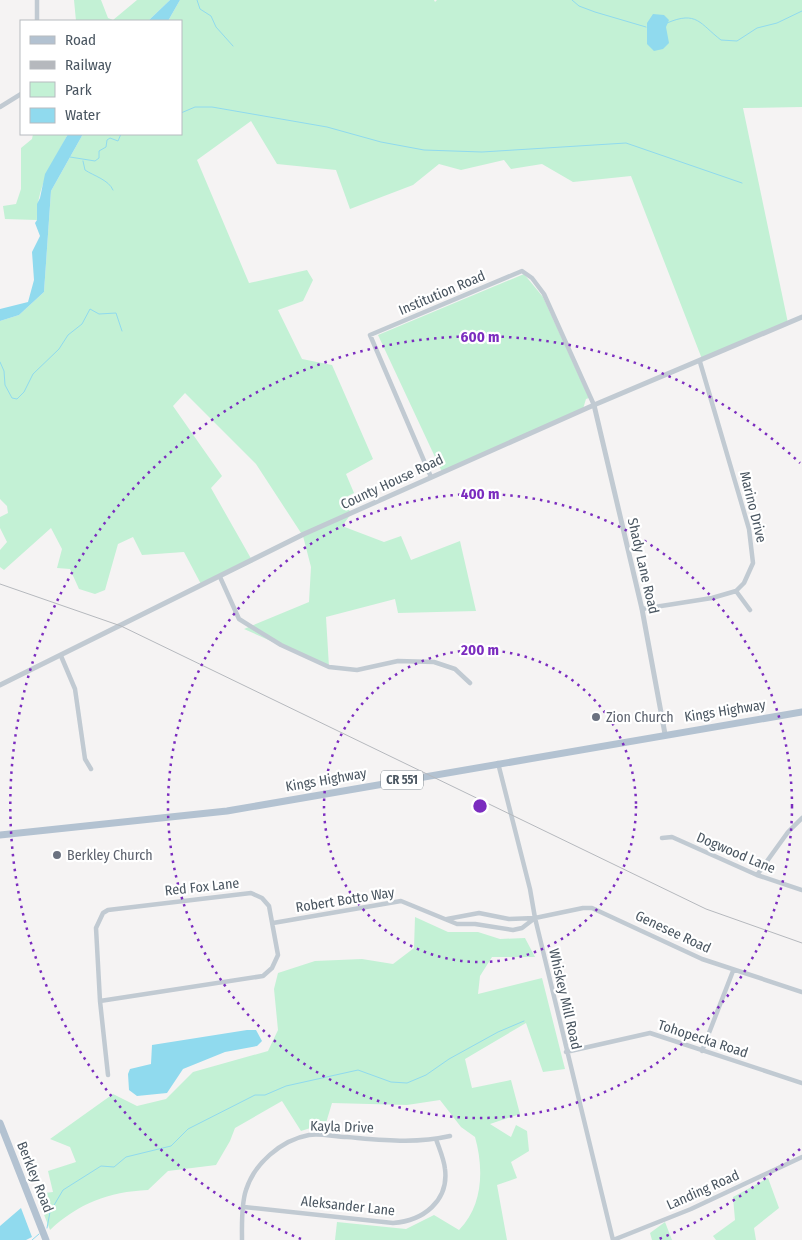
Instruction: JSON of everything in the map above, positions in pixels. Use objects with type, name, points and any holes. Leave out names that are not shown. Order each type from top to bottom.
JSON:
[{"type":"main road","name":"Kings Highway","points":[[0,835],[227,811],[665,734],[802,712]]},
{"type":"main road","name":"Berkley Road","points":[[0,1123],[46,1240]]},
{"type":"street","points":[[37,20],[38,0]]},
{"type":"street","points":[[0,107],[20,95]]},
{"type":"street","name":"Institution Road","points":[[431,476],[370,335],[522,271],[532,278],[544,294],[594,405]]},
{"type":"street","name":"County House Road","points":[[0,686],[220,578],[304,534],[431,476],[802,317]]},
{"type":"street","name":"Marino Drive","points":[[700,362],[750,538],[753,555],[751,570],[744,583],[736,591]]},
{"type":"street","name":"Shady Lane Road","points":[[594,405],[642,610],[665,734]]},
{"type":"street","points":[[220,578],[240,620],[281,645],[329,667],[357,670],[398,661],[434,662],[455,669],[470,683]]},
{"type":"street","points":[[642,610],[712,598],[736,591],[750,610]]},
{"type":"street","points":[[61,656],[75,689],[85,759],[91,769]]},
{"type":"street","name":"Whiskey Mill Road","points":[[498,763],[530,889],[534,918],[566,1052],[613,1240]]},
{"type":"street","points":[[757,875],[788,832],[802,818]]},
{"type":"street","name":"Dogwood Lane","points":[[662,838],[672,837],[757,875],[802,890]]},
{"type":"street","name":"Red Fox Lane","points":[[100,1002],[263,976],[272,968],[278,955],[269,906],[262,898],[251,893],[108,910],[104,913],[96,928],[100,1002],[108,1074]]},
{"type":"street","name":"Robert Botto Way","points":[[273,923],[401,901],[457,924],[475,924],[513,930],[522,928],[534,918]]},
{"type":"street","name":"Genesee Road","points":[[534,918],[583,908],[592,908],[702,959],[802,992]]},
{"type":"street","points":[[447,919],[479,913],[509,919],[534,918]]},
{"type":"street","points":[[702,1051],[733,970]]},
{"type":"street","name":"Tohopecka Road","points":[[566,1052],[646,1033],[802,1083]]},
{"type":"street","name":"Kayla Drive","points":[[242,1240],[245,1192],[259,1165],[274,1151],[300,1138],[310,1135],[402,1142],[450,1136]]},
{"type":"street","name":"Aleksander Lane","points":[[244,1207],[393,1223],[408,1222],[429,1211],[437,1202],[445,1182],[445,1168],[436,1139]]},
{"type":"street","name":"Landing Road","points":[[613,1240],[691,1209],[802,1157]]},
{"type":"green space","points":[[74,0],[101,0],[108,18],[113,20],[76,20]]},
{"type":"green space","points":[[137,0],[170,0],[149,20],[113,20]]},
{"type":"green space","points":[[180,0],[434,0],[435,2],[437,0],[802,0],[802,107],[743,108],[788,323],[702,359],[631,176],[573,182],[542,164],[511,169],[504,160],[461,170],[439,164],[413,185],[350,209],[336,170],[277,164],[251,121],[197,160],[249,283],[307,270],[313,280],[303,301],[278,310],[302,359],[332,365],[373,459],[346,474],[354,493],[344,498],[351,514],[342,526],[384,542],[401,536],[411,560],[460,541],[476,611],[398,613],[395,599],[326,617],[329,667],[244,629],[309,602],[311,567],[303,536],[256,464],[185,393],[173,406],[222,476],[211,488],[253,562],[202,586],[184,552],[142,555],[133,537],[118,544],[105,590],[95,594],[79,589],[70,569],[57,568],[62,549],[51,528],[4,570],[0,567],[0,550],[7,542],[0,528],[0,517],[8,513],[7,506],[0,499],[0,321],[19,315],[44,292],[51,191],[82,135],[182,135],[182,20],[169,20]]},
{"type":"green space","points":[[33,135],[67,135],[42,186],[37,208],[37,220],[5,219],[3,206],[16,204],[21,189],[21,148],[32,139]]},
{"type":"green space","points":[[524,274],[543,297],[589,398],[586,399],[583,409],[442,472],[378,335]]},
{"type":"green space","points":[[415,917],[448,932],[478,932],[500,939],[525,938],[535,957],[492,957],[480,976],[478,994],[542,978],[565,1069],[543,1072],[526,1023],[465,1059],[472,1088],[511,1080],[520,1114],[490,1124],[511,1137],[516,1125],[527,1131],[529,1151],[511,1162],[517,1178],[497,1185],[507,1240],[335,1240],[337,1222],[406,1229],[434,1215],[459,1230],[467,1220],[473,1210],[479,1186],[480,1162],[478,1149],[475,1137],[461,1127],[440,1100],[407,1105],[332,1103],[326,1123],[301,1131],[282,1101],[235,1128],[216,1165],[168,1171],[148,1190],[107,1196],[83,1206],[50,1230],[36,1194],[53,1192],[48,1171],[76,1162],[70,1147],[50,1139],[113,1094],[137,1106],[166,1099],[193,1072],[268,1051],[278,1030],[274,989],[278,973],[315,961],[362,959],[393,964],[414,948]]},
{"type":"green space","points":[[768,1178],[779,1208],[754,1228],[756,1240],[716,1240],[713,1236],[735,1220],[733,1197]]},
{"type":"green space","points":[[665,1222],[672,1240],[652,1240],[650,1233]]},
{"type":"water","points":[[170,0],[180,0],[169,20],[149,20]]},
{"type":"water","points":[[653,14],[664,15],[669,20],[666,27],[669,43],[663,49],[654,51],[647,44],[647,23]]},
{"type":"water","points":[[67,135],[82,135],[51,191],[44,292],[19,315],[0,321],[0,309],[28,302],[34,280],[32,252],[40,236],[35,223],[37,220],[37,204],[45,174]]},
{"type":"water","points":[[256,1030],[262,1041],[257,1046],[225,1052],[183,1069],[167,1093],[137,1096],[129,1090],[128,1074],[130,1069],[151,1064],[152,1045]]},
{"type":"water","points":[[21,1208],[32,1237],[26,1240],[0,1240],[0,1226]]},
{"type":"waterway","points":[[197,0],[200,9],[211,16],[216,27],[233,46]]},
{"type":"waterway","points":[[572,0],[579,6],[595,12],[646,27]]},
{"type":"waterway","points":[[667,23],[677,19],[692,18],[703,24],[721,40],[737,41],[757,28],[777,23],[802,11]]},
{"type":"waterway","points":[[182,113],[195,107],[212,107],[327,127],[381,142],[424,150],[482,152],[626,143],[742,183]]},
{"type":"waterway","points":[[70,157],[95,161],[99,158],[99,151],[106,147],[107,140],[110,138],[118,141],[121,135]]},
{"type":"waterway","points":[[83,161],[85,170],[105,181],[113,190]]},
{"type":"waterway","points":[[0,362],[4,371],[5,385],[12,398],[17,399],[24,392],[33,374],[59,349],[68,335],[82,324],[90,309],[99,314],[116,313],[122,331]]},
{"type":"waterway","points":[[47,1228],[50,1212],[63,1190],[101,1166],[114,1167],[126,1157],[171,1146],[188,1129],[255,1095],[265,1095],[286,1086],[358,1070],[391,1082],[407,1083],[426,1075],[449,1059],[498,1032],[524,1021]]},
{"type":"waterway","points":[[32,1240],[39,1234]]},
{"type":"railway","points":[[0,584],[121,626],[706,909],[802,943]]},
{"type":"place","name":"Zion Church","points":[[596,717]]},
{"type":"place","name":"Berkley Church","points":[[57,855]]}]
